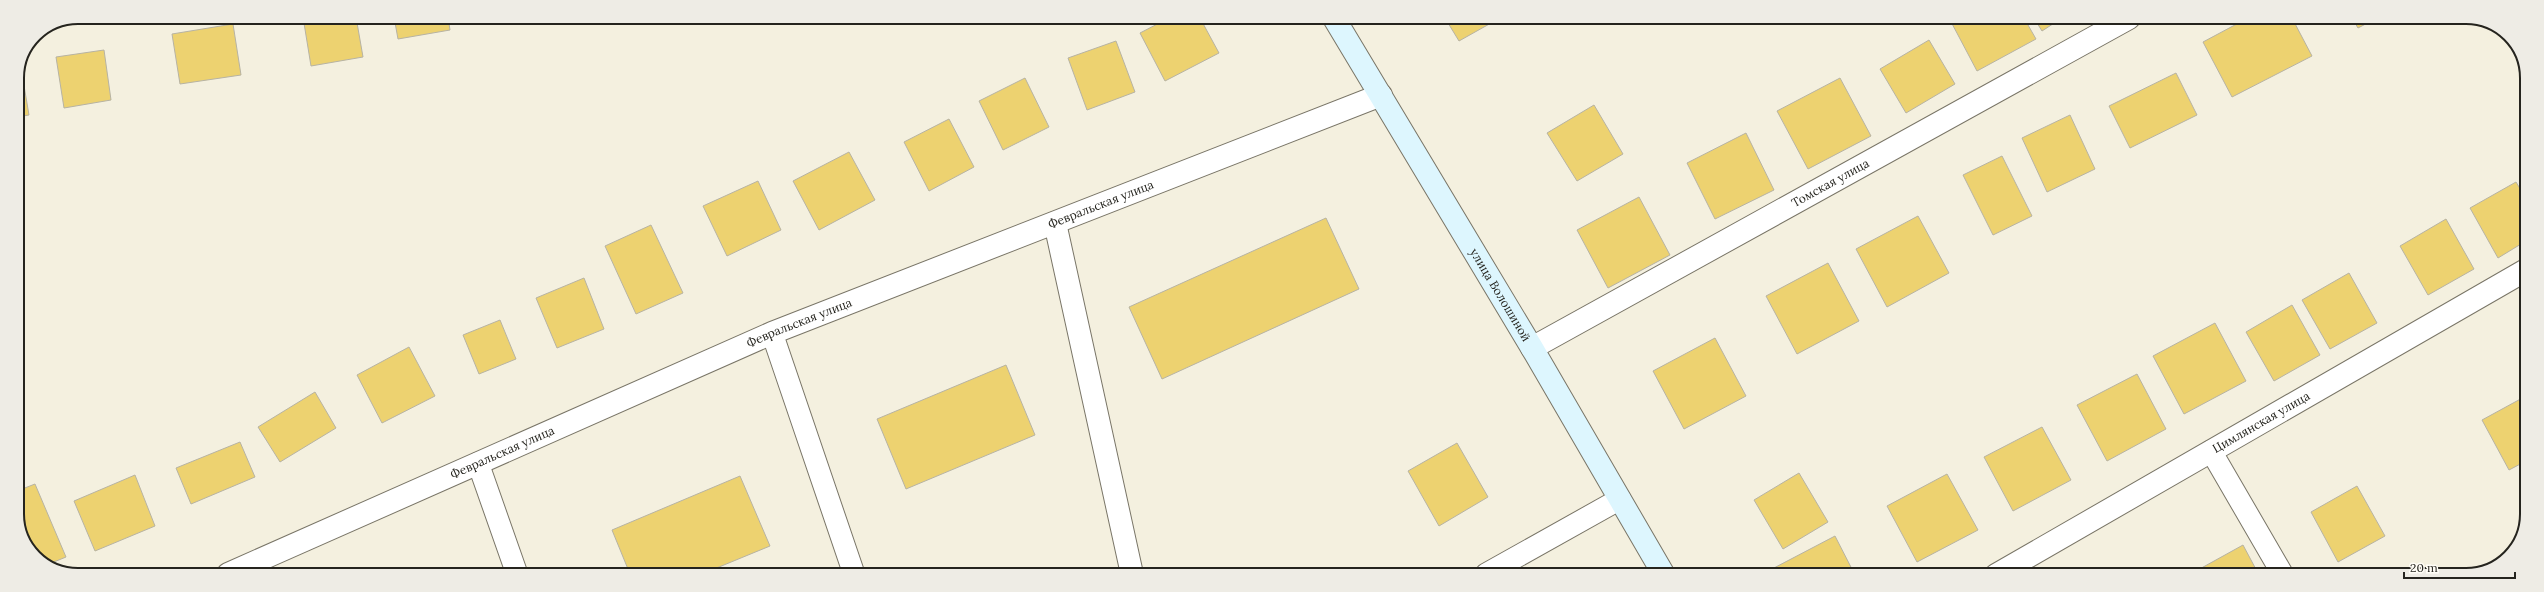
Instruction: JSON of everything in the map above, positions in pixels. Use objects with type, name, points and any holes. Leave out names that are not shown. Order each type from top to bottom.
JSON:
[{"type":"street","name":"улица Волошиной","points":[[1338,24],[1532,348],[1660,568]]},
{"type":"street","name":"Томская улица","points":[[1532,348],[2118,24]]},
{"type":"street","name":"Февральская улица","points":[[242,568],[772,333],[1381,95]]},
{"type":"street","points":[[1055,223],[1131,568]]},
{"type":"street","name":"Цимлянская улица","points":[[2008,568],[2520,273]]},
{"type":"lane","points":[[772,333],[852,568]]},
{"type":"lane","points":[[2211,451],[2279,568]]},
{"type":"lane","points":[[478,463],[515,568]]},
{"type":"lane","points":[[1497,568],[1620,499]]},
{"type":"building","points":[[233,24],[241,75],[180,84],[172,34]]},
{"type":"building","points":[[304,24],[357,24],[363,57],[311,66]]},
{"type":"building","points":[[395,24],[449,24],[450,30],[398,39]]},
{"type":"building","points":[[1157,24],[1203,24],[1219,53],[1165,81],[1140,33]]},
{"type":"building","points":[[1449,24],[1489,24],[1459,41]]},
{"type":"building","points":[[1952,24],[2027,24],[2036,39],[1977,71]]},
{"type":"building","points":[[2038,24],[2053,24],[2042,31]]},
{"type":"building","points":[[2237,24],[2295,24],[2312,56],[2232,97],[2203,42]]},
{"type":"building","points":[[2356,24],[2366,24],[2358,28]]},
{"type":"building","points":[[1929,40],[1955,84],[1906,113],[1880,69]]},
{"type":"building","points":[[1116,41],[1135,92],[1087,110],[1068,58]]},
{"type":"building","points":[[104,50],[111,100],[64,108],[56,57]]},
{"type":"building","points":[[2176,73],[2197,115],[2130,148],[2109,106]]},
{"type":"building","points":[[1025,78],[1049,127],[1003,150],[979,101]]},
{"type":"building","points":[[1840,78],[1871,136],[1808,169],[1777,111]]},
{"type":"building","points":[[24,86],[29,115],[24,116]]},
{"type":"building","points":[[1594,105],[1623,154],[1577,181],[1547,133]]},
{"type":"building","points":[[2070,115],[2095,169],[2047,192],[2022,138]]},
{"type":"building","points":[[949,119],[974,167],[929,191],[904,142]]},
{"type":"building","points":[[1746,133],[1774,190],[1715,219],[1687,163]]},
{"type":"building","points":[[849,152],[875,200],[819,230],[793,181]]},
{"type":"building","points":[[2002,156],[2032,216],[1993,235],[1963,175]]},
{"type":"building","points":[[758,181],[781,230],[727,256],[703,206]]},
{"type":"building","points":[[2516,182],[2520,189],[2520,245],[2498,258],[2470,208]]},
{"type":"building","points":[[1639,197],[1670,255],[1608,288],[1577,230]]},
{"type":"building","points":[[1918,216],[1949,273],[1887,307],[1856,249]]},
{"type":"building","points":[[1326,218],[1359,289],[1162,379],[1129,307]]},
{"type":"building","points":[[2446,219],[2474,269],[2428,295],[2400,246]]},
{"type":"building","points":[[651,225],[683,293],[636,314],[605,246]]},
{"type":"building","points":[[1828,263],[1859,321],[1797,354],[1766,296]]},
{"type":"building","points":[[2349,273],[2377,323],[2330,349],[2302,300]]},
{"type":"building","points":[[584,278],[604,329],[557,348],[536,298]]},
{"type":"building","points":[[2292,305],[2320,355],[2274,381],[2246,332]]},
{"type":"building","points":[[500,320],[516,359],[479,374],[463,335]]},
{"type":"building","points":[[2215,323],[2246,381],[2184,414],[2153,356]]},
{"type":"building","points":[[1715,338],[1746,396],[1684,429],[1653,371]]},
{"type":"building","points":[[409,347],[435,396],[382,423],[357,375]]},
{"type":"building","points":[[1006,365],[1035,435],[906,489],[877,419]]},
{"type":"building","points":[[2137,374],[2166,429],[2107,461],[2077,405]]},
{"type":"building","points":[[315,392],[336,428],[280,462],[258,427]]},
{"type":"building","points":[[2520,399],[2520,464],[2509,470],[2482,420]]},
{"type":"building","points":[[2042,427],[2071,480],[2013,511],[1984,457]]},
{"type":"building","points":[[240,442],[255,477],[191,504],[176,468]]},
{"type":"building","points":[[1457,443],[1488,497],[1439,526],[1408,471]]},
{"type":"building","points":[[1799,473],[1828,522],[1783,549],[1754,500]]},
{"type":"building","points":[[1947,474],[1978,530],[1917,562],[1887,506]]},
{"type":"building","points":[[135,475],[155,526],[95,551],[74,501]]},
{"type":"building","points":[[740,476],[770,546],[717,568],[628,568],[612,530]]},
{"type":"building","points":[[35,484],[66,557],[54,562],[51,561],[37,549],[31,541],[24,517],[24,488]]},
{"type":"building","points":[[2357,486],[2385,536],[2338,562],[2311,512]]},
{"type":"building","points":[[1835,536],[1851,568],[1774,568]]},
{"type":"building","points":[[2243,545],[2255,568],[2201,568]]}]
